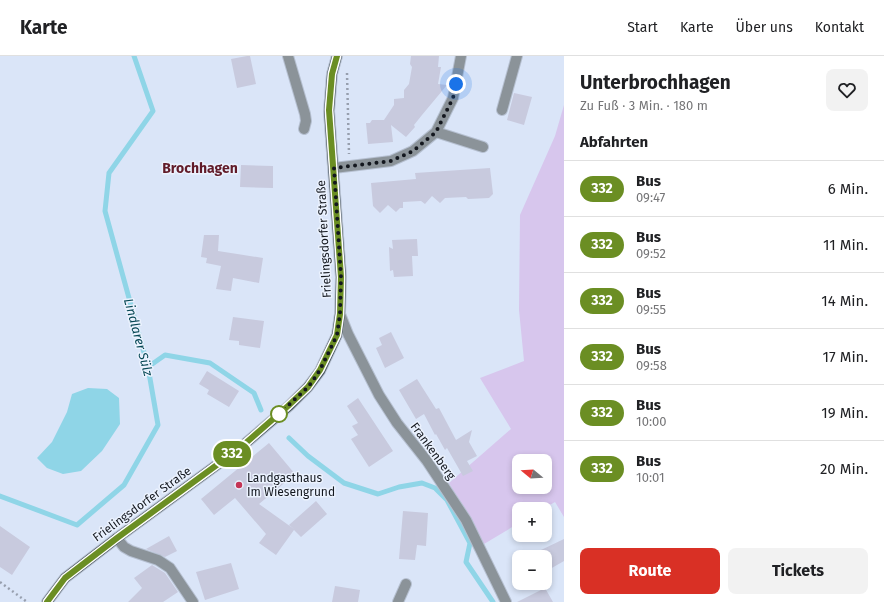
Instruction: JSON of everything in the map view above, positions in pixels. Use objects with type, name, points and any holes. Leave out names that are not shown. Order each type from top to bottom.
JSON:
[{"type":"main road","name":"Frielingsdorfer Straße","points":[[47,602],[65,578],[240,448],[308,387],[320,370],[337,335],[340,314],[341,277],[329,110],[332,74],[337,56]]},
{"type":"street","points":[[288,56],[305,114],[306,121],[304,129]]},
{"type":"street","points":[[334,168],[391,161],[413,151],[436,132],[453,98],[461,56]]},
{"type":"street","points":[[502,110],[517,56]]},
{"type":"street","points":[[436,132],[483,147]]},
{"type":"street","name":"Frankenberg","points":[[340,314],[348,334],[379,395],[397,423],[427,460],[466,520],[506,602]]},
{"type":"street","points":[[117,538],[124,547],[158,560],[170,568],[193,602]]},
{"type":"street","points":[[398,602],[406,584]]},
{"type":"path","points":[[346,71],[349,166]]},
{"type":"path","points":[[0,582],[27,602]]},
{"type":"shaded area","points":[[564,105],[564,517],[555,502],[552,504],[552,502],[512,502],[512,527],[484,544],[449,483],[511,429],[480,378],[524,361],[519,310],[520,215],[555,136]]},
{"type":"water","points":[[88,388],[107,389],[119,398],[120,424],[102,451],[81,471],[63,474],[47,468],[37,458],[52,442],[67,412],[72,394]]},
{"type":"building","points":[[250,56],[256,84],[237,88],[231,59]]},
{"type":"building","points":[[411,56],[439,56],[438,67],[441,67],[438,84],[447,85],[406,137],[391,125],[393,142],[368,144],[366,123],[370,123],[372,120],[384,120],[394,105],[394,99],[404,98],[404,90],[409,84],[412,67],[410,64]]},
{"type":"building","points":[[514,93],[532,97],[524,125],[507,120]]},
{"type":"building","points":[[241,165],[273,166],[273,188],[240,187]]},
{"type":"building","points":[[490,168],[493,194],[489,198],[445,198],[440,203],[432,196],[425,204],[421,201],[403,202],[403,208],[400,208],[396,212],[388,205],[380,213],[373,206],[371,183],[416,179],[415,173]]},
{"type":"building","points":[[204,235],[219,235],[218,251],[263,258],[259,283],[233,278],[231,291],[216,289],[221,266],[206,263],[207,258],[201,257]]},
{"type":"building","points":[[417,239],[418,256],[412,256],[413,276],[394,277],[393,270],[390,271],[389,247],[393,249],[392,240]]},
{"type":"building","points":[[233,317],[264,321],[260,348],[239,345],[239,341],[229,340]]},
{"type":"building","points":[[391,332],[404,358],[385,368],[376,348],[382,345],[379,338]]},
{"type":"building","points":[[207,371],[239,391],[229,407],[207,394],[209,390],[199,384]]},
{"type":"building","points":[[417,379],[436,409],[439,408],[456,440],[472,430],[469,442],[477,456],[467,461],[473,471],[463,476],[447,448],[445,450],[436,434],[435,435],[424,414],[416,419],[399,390]]},
{"type":"building","points":[[358,398],[393,451],[369,467],[351,439],[358,435],[352,426],[358,423],[347,406]]},
{"type":"building","points":[[269,443],[295,474],[259,504],[294,529],[289,525],[316,501],[327,514],[301,537],[294,530],[276,555],[259,543],[266,534],[235,498],[214,515],[201,499]]},
{"type":"building","points":[[403,511],[428,513],[426,546],[417,545],[415,560],[399,559]]},
{"type":"building","points":[[0,526],[30,547],[12,575],[0,567]]},
{"type":"building","points":[[169,536],[177,551],[165,557],[146,549]]},
{"type":"building","points":[[564,539],[564,561],[552,568],[552,550],[541,550]]},
{"type":"building","points":[[231,563],[239,589],[205,600],[196,572]]},
{"type":"building","points":[[152,565],[165,573],[178,592],[163,602],[128,602],[142,588],[134,578]]},
{"type":"building","points":[[335,586],[360,590],[358,602],[332,602]]},
{"type":"building","points":[[541,590],[546,590],[553,602],[517,602]]},
{"type":"waterway","name":"Lindlarer Sülz","points":[[0,496],[77,525],[124,485],[158,425],[148,367],[105,211],[109,173],[153,111],[134,56]]},
{"type":"waterway","points":[[148,367],[165,355],[210,363],[254,393],[261,410]]},
{"type":"waterway","points":[[289,438],[308,456],[344,483],[378,494],[399,487],[422,483],[435,488],[447,500],[470,543],[466,562],[493,602]]},
{"type":"bus line","name":"332","points":[[47,602],[65,578],[240,448],[308,387],[320,370],[337,335],[340,314],[341,277],[329,110],[332,74],[337,56]]},
{"type":"place","name":"Landgasthaus Im Wiesengrund","points":[[239,485]]},
{"type":"district","name":"Brochhagen","points":[[200,168]]},
{"type":"route","points":[[279,414],[308,387],[314,379],[337,335],[340,314],[341,277],[334,168],[391,161],[413,151],[436,132],[453,98],[456,84]]}]
